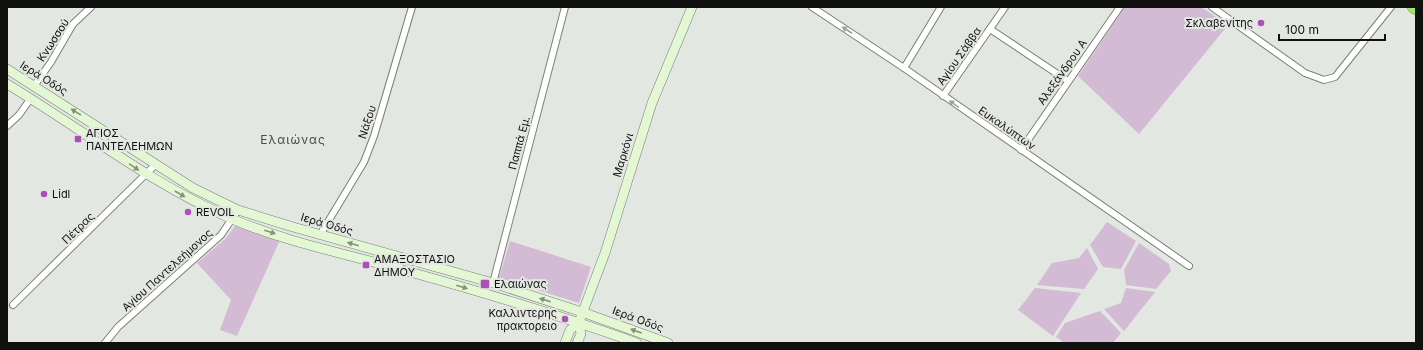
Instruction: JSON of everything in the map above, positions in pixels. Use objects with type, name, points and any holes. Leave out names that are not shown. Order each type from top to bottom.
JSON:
[{"type":"main road","name":"Μαρκόνι","points":[[579,322],[605,253],[652,103],[692,7]]},
{"type":"main road","name":"Ιερά Οδός","points":[[7,69],[193,188],[238,210],[320,235],[493,283],[582,312],[668,343]]},
{"type":"main road","name":"Ιερά Οδός","points":[[7,84],[146,175],[186,198],[233,219],[292,239],[579,322],[637,343]]},
{"type":"main road","points":[[565,343],[570,330],[579,322]]},
{"type":"main road","points":[[577,343],[581,334],[579,322]]},
{"type":"street","name":"Κνωσσού","points":[[34,86],[51,62],[74,24],[91,7]]},
{"type":"street","name":"Νάξου","points":[[320,235],[364,162],[374,136],[412,7]]},
{"type":"street","name":"Παππά Εμ.","points":[[493,283],[565,7]]},
{"type":"street","name":"Ευκαλύπτων","points":[[812,7],[904,68],[1189,266]]},
{"type":"street","points":[[904,68],[942,7]]},
{"type":"street","name":"Αγίου Σάββα","points":[[943,96],[1005,7]]},
{"type":"street","name":"Αλεξάνδρου Α","points":[[1021,150],[1120,7]]},
{"type":"street","points":[[1212,7],[1305,73],[1324,80],[1335,77],[1391,7]]},
{"type":"street","points":[[990,29],[1068,81]]},
{"type":"street","points":[[7,126],[18,116],[30,98]]},
{"type":"street","name":"Πέτρας","points":[[13,305],[156,164]]},
{"type":"street","name":"Αγίου Παντελεήμονος","points":[[105,343],[123,322],[221,235],[238,210]]},
{"type":"shaded area","points":[[1125,7],[1201,7],[1228,25],[1139,134],[1078,76]]},
{"type":"shaded area","points":[[1107,222],[1136,241],[1121,269],[1103,267],[1090,245]]},
{"type":"shaded area","points":[[236,225],[280,240],[237,336],[220,330],[231,300],[197,263],[225,239]]},
{"type":"shaded area","points":[[510,241],[591,267],[579,303],[499,278]]},
{"type":"shaded area","points":[[1139,243],[1169,264],[1171,271],[1156,289],[1126,285],[1124,270]]},
{"type":"shaded area","points":[[1087,248],[1098,269],[1084,289],[1037,285],[1052,263],[1079,258]]},
{"type":"shaded area","points":[[1035,288],[1081,293],[1053,336],[1018,310]]},
{"type":"shaded area","points":[[1126,288],[1155,292],[1124,331],[1104,309],[1121,303]]},
{"type":"shaded area","points":[[1100,311],[1121,333],[1113,343],[1065,343],[1056,337],[1065,323]]},
{"type":"place","name":"Σκλαβενίτης","points":[[1261,23]]},
{"type":"place","name":"ΑΓΙΟΣ ΠΑΝΤΕΛΕΗΜΩΝ","points":[[78,139]]},
{"type":"place","name":"Lidl","points":[[44,194]]},
{"type":"place","name":"REVOIL","points":[[188,212]]},
{"type":"place","name":"ΑΜΑΞΟΣΤΑΣΙΟ ΔΗΜΟΥ","points":[[366,265]]},
{"type":"place","name":"Ελαιώνας","points":[[485,284]]},
{"type":"place","name":"Καλλιντερης πρακτορειο","points":[[565,319]]},
{"type":"district","name":"Ελαιώνας","points":[[293,140]]}]
